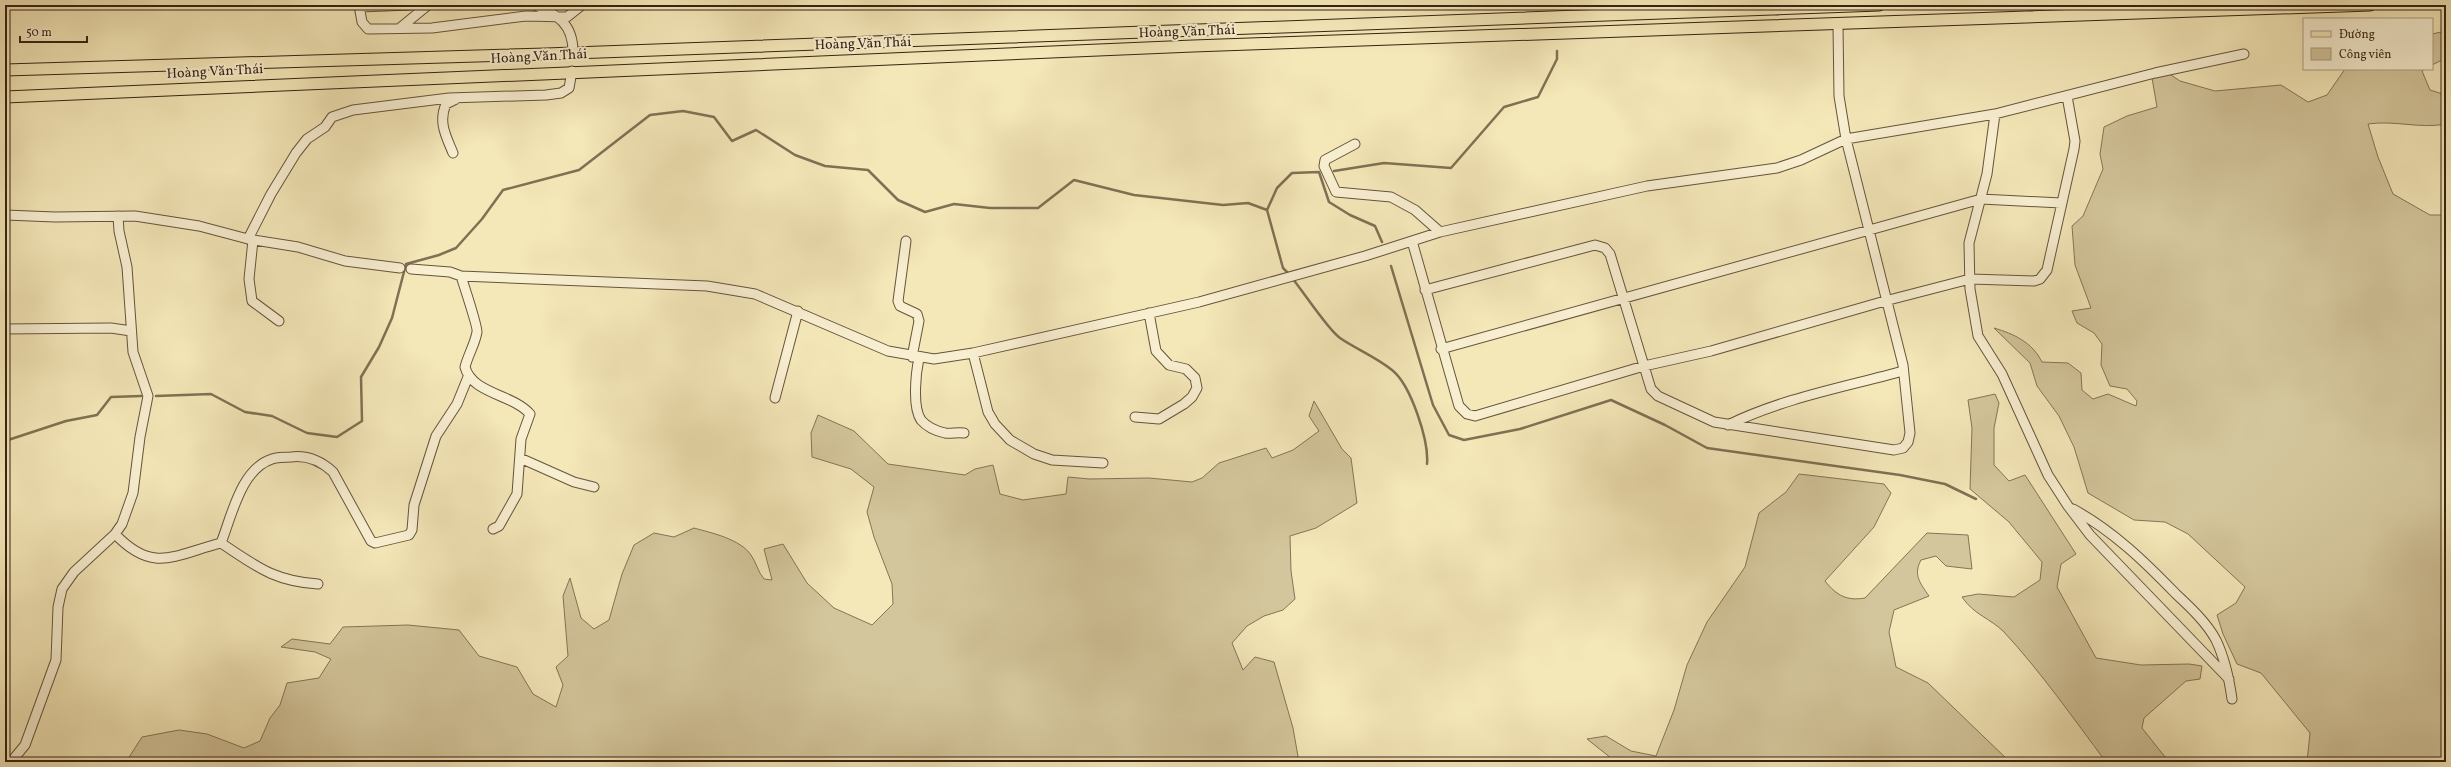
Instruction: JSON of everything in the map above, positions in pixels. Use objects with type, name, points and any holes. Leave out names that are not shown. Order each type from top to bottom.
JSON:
[{"type":"main road","name":"Hoàng Văn Thái","points":[[5,70],[573,52],[1879,5]]},
{"type":"main road","name":"Hoàng Văn Thái","points":[[5,97],[572,71],[1194,46],[1838,26],[2370,5]]},
{"type":"main road","points":[[1837,7],[1838,26]]},
{"type":"main road","points":[[572,71],[573,52]]},
{"type":"street","points":[[410,5],[360,6],[364,27],[368,29],[432,28],[526,16],[558,15]]},
{"type":"street","points":[[400,28],[428,5]]},
{"type":"street","points":[[535,5],[558,15],[567,17],[582,5]]},
{"type":"street","points":[[558,15],[570,34],[573,52]]},
{"type":"street","points":[[1425,290],[1595,245],[1605,248],[1610,254],[1651,389],[1658,396],[1714,422],[1728,425],[1894,450],[1903,448],[1908,442],[1910,433],[1903,371],[1846,139],[1839,96],[1838,26]]},
{"type":"street","points":[[411,269],[450,272],[461,276],[707,286],[755,294],[798,311],[888,351],[934,359],[973,353],[1199,302],[1440,232],[1647,186],[1777,168],[1801,160],[1846,139],[1995,114],[2155,73],[2244,54]]},
{"type":"street","points":[[279,321],[252,301],[249,280],[251,240],[271,194],[296,153],[307,139],[324,127],[332,117],[353,110],[471,96],[546,96],[562,93],[569,88],[572,71]]},
{"type":"street","points":[[453,152],[442,125],[442,112],[446,104],[453,100],[471,96]]},
{"type":"street","points":[[1412,241],[1441,349],[1459,406],[1467,414],[1475,416],[1644,366],[1711,351],[1885,300],[1970,279],[2034,281],[2040,279],[2047,270],[2075,141],[2067,96]]},
{"type":"street","points":[[1995,114],[1987,174],[1970,243],[1970,279],[1978,336],[2002,374],[2048,475],[2068,506],[2090,535],[2229,679]]},
{"type":"street","points":[[1355,144],[1325,160],[1324,166],[1336,192],[1391,197],[1415,210],[1440,232]]},
{"type":"street","points":[[1441,349],[1867,229],[1980,199],[2061,203]]},
{"type":"street","points":[[5,215],[49,217],[135,216],[199,226],[251,240],[298,248],[345,261],[400,268]]},
{"type":"street","points":[[11,762],[25,745],[56,660],[58,607],[62,589],[74,572],[115,534],[122,524],[133,493],[140,437],[148,396],[133,352],[127,267],[119,232],[118,216]]},
{"type":"street","points":[[906,241],[898,301],[900,306],[916,314],[919,321],[916,373],[917,408],[920,419],[933,429],[947,434],[964,433]]},
{"type":"street","points":[[461,276],[466,296],[477,324],[477,332],[464,367],[468,377],[487,390],[525,408],[530,414],[521,439],[517,494],[500,526],[493,529]]},
{"type":"street","points":[[775,398],[798,311]]},
{"type":"street","points":[[1135,417],[1159,419],[1184,404],[1192,397],[1197,388],[1195,378],[1186,369],[1169,365],[1156,351],[1149,313]]},
{"type":"street","points":[[5,329],[111,328],[131,331]]},
{"type":"street","points":[[973,353],[988,412],[995,424],[1010,440],[1034,454],[1052,460],[1103,463]]},
{"type":"street","points":[[1728,425],[1747,415],[1785,403],[1903,371]]},
{"type":"street","points":[[221,543],[249,476],[261,464],[273,458],[295,456],[323,463],[333,472],[371,541],[375,543],[409,535],[412,530],[414,505],[436,436],[457,404],[468,377]]},
{"type":"street","points":[[520,458],[574,482],[594,487]]},
{"type":"street","points":[[2068,506],[2094,521],[2136,552],[2183,600],[2215,640],[2227,668],[2232,699]]},
{"type":"street","points":[[115,534],[131,550],[153,559],[221,543],[264,572],[304,583],[318,584]]},
{"type":"green space","points":[[2446,31],[2446,58],[2433,64],[2433,34]]},
{"type":"green space","points":[[2344,70],[2424,70],[2422,71],[2430,90],[2446,95],[2446,124],[2426,126],[2388,123],[2368,124],[2378,157],[2393,194],[2430,215],[2446,215],[2446,762],[2307,762],[2310,733],[2261,673],[2237,664],[2223,634],[2217,615],[2236,603],[2245,587],[2188,534],[2165,522],[2134,520],[2088,493],[2074,447],[2059,416],[2037,386],[2030,363],[1994,328],[2009,333],[2028,344],[2042,362],[2068,363],[2081,373],[2082,390],[2093,399],[2108,394],[2136,406],[2137,401],[2127,389],[2110,386],[2101,365],[2102,344],[2094,333],[2077,323],[2072,311],[2091,308],[2075,265],[2072,226],[2083,216],[2103,169],[2100,154],[2104,127],[2127,116],[2157,107],[2152,78],[2165,71],[2180,81],[2215,91],[2281,85],[2308,102],[2327,95]]},
{"type":"green space","points":[[1995,394],[1999,403],[1994,428],[1994,465],[2009,481],[2025,475],[2076,554],[2061,564],[2057,587],[2096,658],[2141,665],[2189,664],[2202,666],[2200,679],[2186,681],[2144,718],[2142,728],[2169,762],[2106,762],[2018,647],[1999,627],[1972,608],[1962,597],[1978,594],[2014,597],[2040,580],[2042,562],[2009,522],[1970,489],[1972,428],[1968,400]]},
{"type":"green space","points":[[1314,401],[1342,449],[1351,458],[1357,503],[1316,528],[1290,536],[1291,571],[1295,599],[1283,610],[1264,616],[1247,626],[1232,643],[1243,670],[1255,657],[1274,662],[1293,728],[1299,762],[126,762],[142,737],[179,730],[207,734],[244,748],[260,741],[270,718],[280,705],[287,683],[319,678],[331,659],[315,652],[281,647],[292,639],[330,644],[343,627],[408,625],[459,630],[479,656],[517,667],[533,694],[556,707],[563,685],[556,667],[568,656],[563,596],[570,578],[581,618],[594,629],[609,620],[622,574],[634,545],[654,533],[674,537],[694,528],[725,537],[746,549],[753,558],[764,579],[772,580],[764,549],[783,544],[807,583],[834,608],[872,625],[893,604],[892,584],[874,537],[867,512],[874,487],[851,469],[812,457],[811,433],[818,415],[854,431],[888,464],[965,475],[975,469],[993,465],[1000,494],[1023,500],[1066,494],[1068,477],[1089,479],[1149,478],[1192,482],[1202,478],[1219,463],[1266,448],[1272,458],[1293,450],[1319,431],[1309,416]]},
{"type":"green space","points":[[1799,474],[1884,484],[1891,493],[1874,527],[1825,581],[1838,594],[1848,598],[1865,598],[1927,533],[1968,535],[1972,569],[1946,566],[1936,556],[1921,560],[1918,575],[1920,583],[1929,596],[1894,610],[1889,632],[1896,667],[1928,683],[2010,762],[1616,762],[1587,739],[1606,736],[1631,751],[1656,756],[1674,710],[1687,665],[1707,622],[1745,567],[1759,513],[1786,492]]},
{"type":"waterway","points":[[1334,171],[1384,163],[1451,168],[1504,107],[1538,97],[1557,59],[1557,51]]},
{"type":"waterway","points":[[156,396],[211,394],[245,412],[272,416],[307,433],[337,437],[362,421],[361,377],[379,347],[392,318],[406,264],[439,255],[456,248],[482,219],[503,190],[579,170],[650,115],[683,111],[714,117],[732,141],[756,130],[795,155],[825,166],[868,170],[898,200],[925,212],[954,204],[990,208],[1038,208],[1074,180],[1134,195],[1223,205],[1248,203],[1267,210]]},
{"type":"waterway","points":[[1289,274],[1283,268],[1267,210],[1277,188],[1292,173],[1319,172],[1329,202],[1350,215],[1375,226],[1382,242]]},
{"type":"waterway","points":[[1391,266],[1433,405],[1449,435],[1464,440],[1520,429],[1611,400],[1665,425],[1707,448],[1900,475],[1945,484],[1976,499]]},
{"type":"waterway","points":[[1292,278],[1335,334],[1386,365],[1399,377],[1412,400],[1422,428],[1427,454],[1427,464]]},
{"type":"waterway","points":[[5,441],[66,421],[97,415],[111,397],[141,396]]}]
